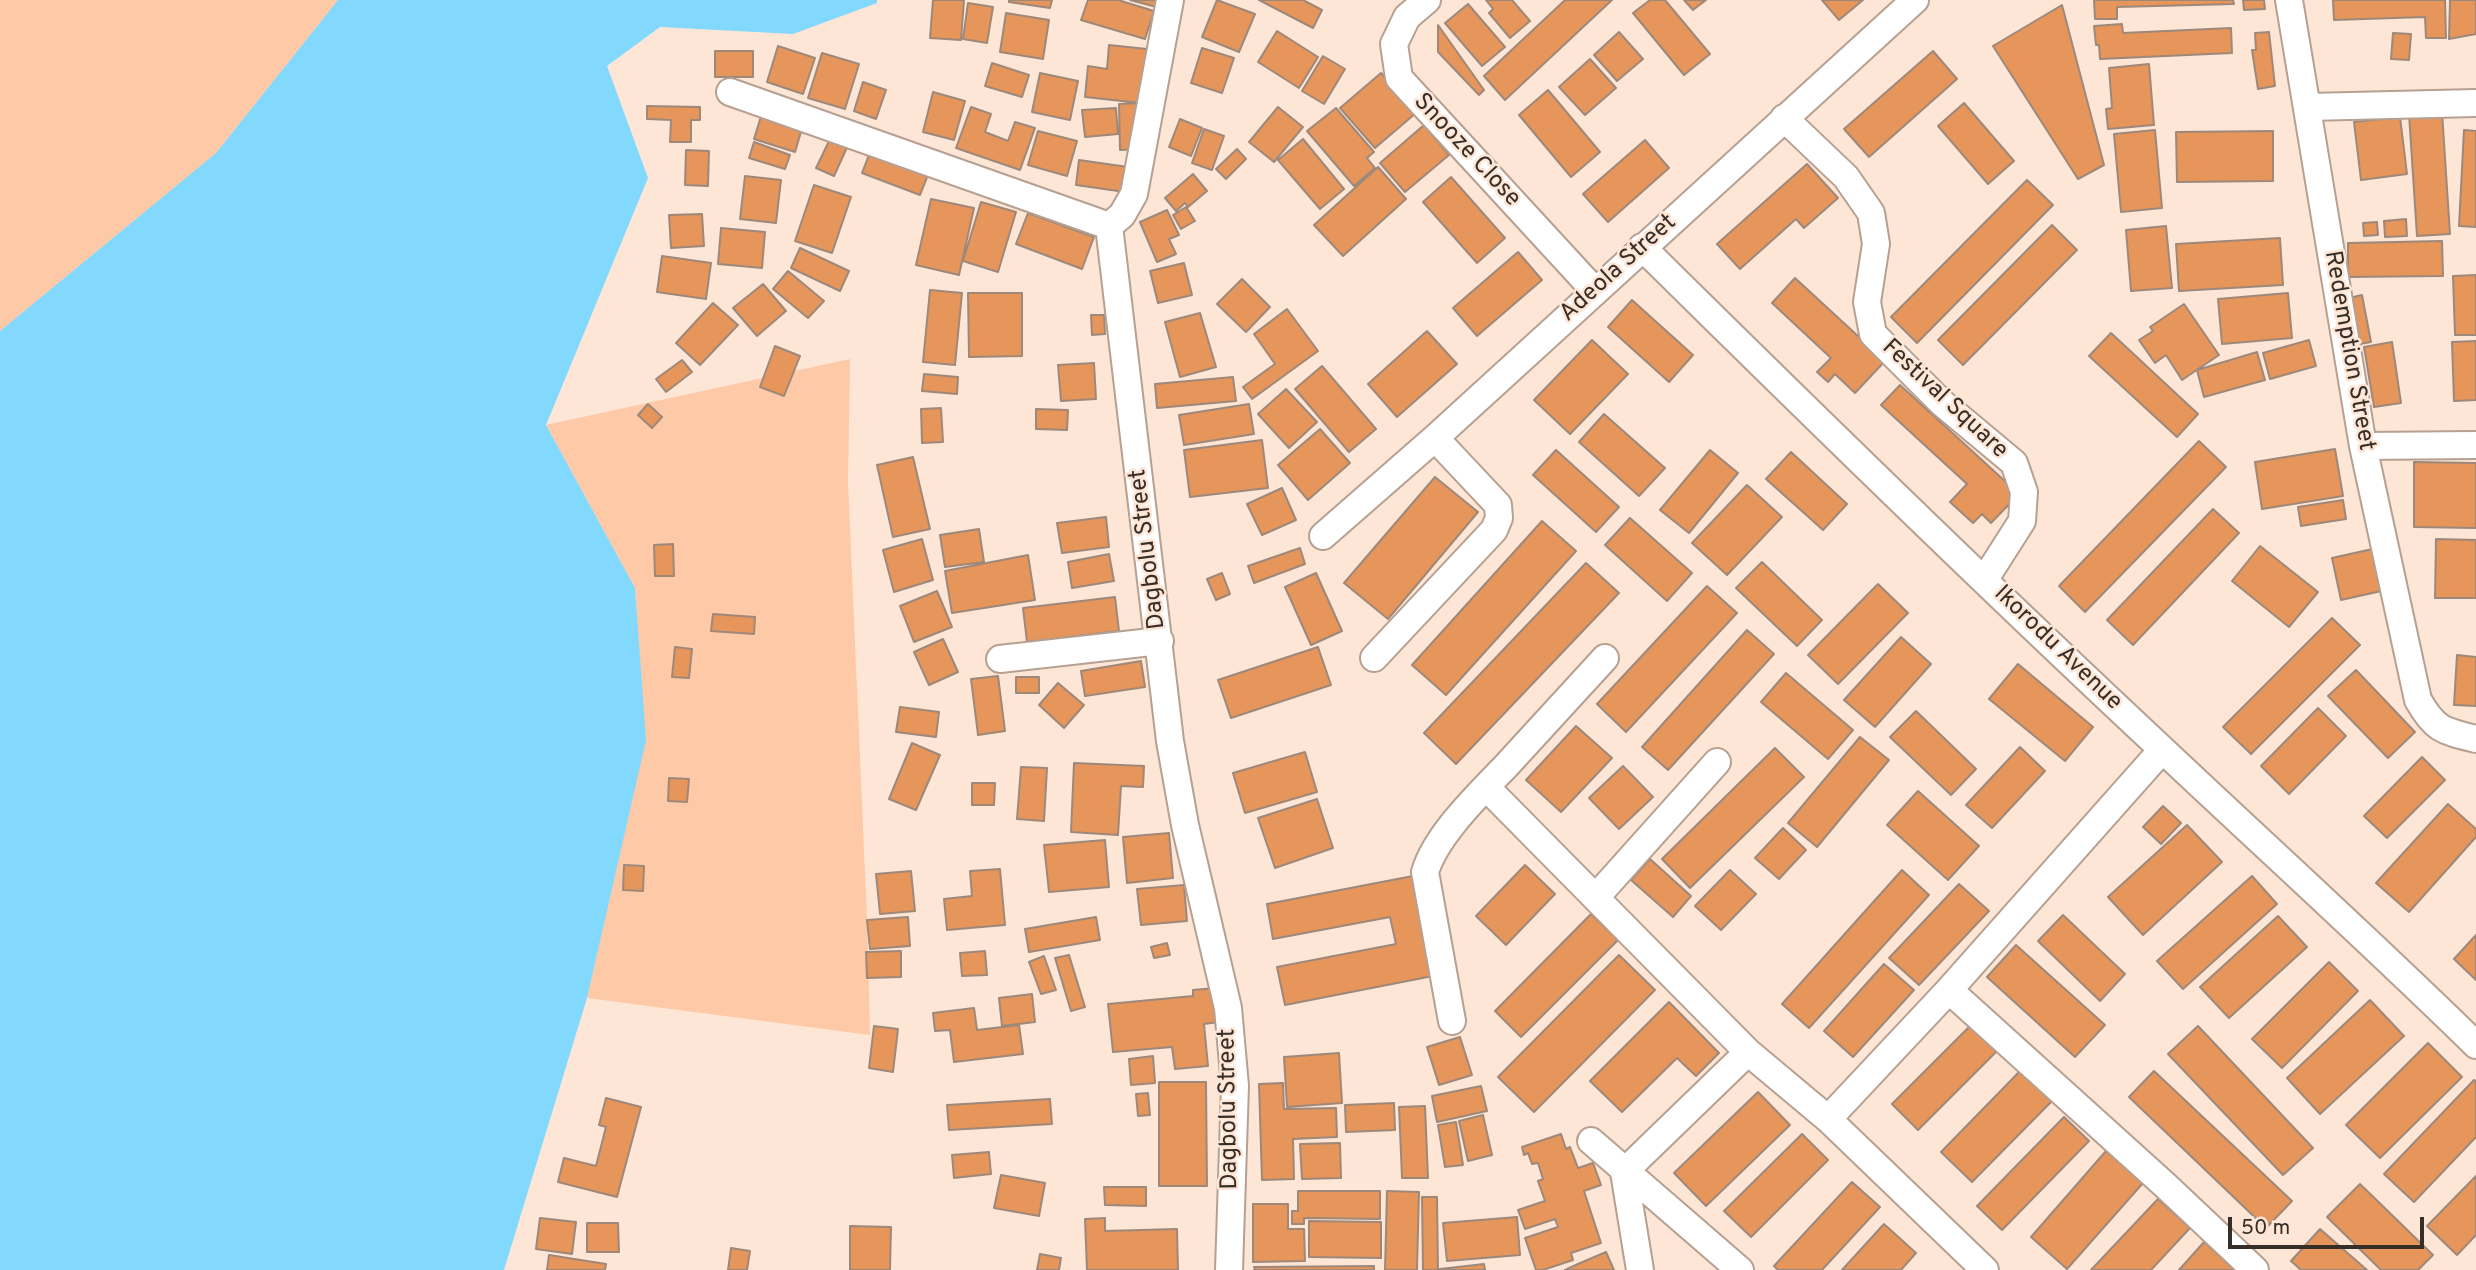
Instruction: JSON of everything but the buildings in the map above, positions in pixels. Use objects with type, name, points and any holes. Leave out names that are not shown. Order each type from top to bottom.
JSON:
[{"type":"street","points":[[730,92],[1110,226],[1122,215],[1134,194],[1170,0]]},
{"type":"street","name":"Snooze Close","points":[[1427,0],[1407,17],[1394,44],[1399,78],[1595,291]]},
{"type":"street","name":"Adeola Street","points":[[1323,536],[1435,438],[1915,0]]},
{"type":"street","name":"Redemption Street","points":[[2289,0],[2363,446],[2418,699],[2431,722],[2454,734],[2476,739]]},
{"type":"street","points":[[2308,107],[2476,103]]},
{"type":"street","name":"Festival Square","points":[[1784,118],[1846,177],[1871,213],[1877,244],[1867,302],[1873,334],[1942,403],[2014,463],[2024,492],[2022,521],[1985,579]]},
{"type":"street","name":"Dagbolu Street","points":[[1110,226],[1170,741],[1185,825],[1228,1008],[1235,1086],[1229,1270]]},
{"type":"street","name":"Ikorodu Avenue","points":[[1642,247],[2162,750],[2361,933],[2476,1045]]},
{"type":"street","points":[[1374,658],[1494,530],[1499,518],[1498,505],[1435,438]]},
{"type":"street","points":[[2363,446],[2476,445]]},
{"type":"street","points":[[1000,659],[1160,641]]},
{"type":"street","points":[[1452,1021],[1425,872],[1436,846],[1486,787],[1605,658]]},
{"type":"street","points":[[1828,1119],[1949,990],[2162,750]]},
{"type":"street","points":[[1597,896],[1717,762]]},
{"type":"street","points":[[1486,787],[1597,896],[1748,1052],[1828,1119],[1984,1270]]},
{"type":"street","points":[[1949,990],[2156,1176],[2255,1270]]},
{"type":"street","points":[[1624,1172],[1748,1052]]},
{"type":"street","points":[[1591,1141],[1740,1270]]},
{"type":"street","points":[[1624,1172],[1640,1270]]},
{"type":"shaded area","points":[[0,0],[338,0],[216,153],[0,331]]},
{"type":"shaded area","points":[[850,359],[848,482],[870,1035],[587,998],[645,740],[635,588],[546,425]]},
{"type":"water","points":[[338,0],[877,0],[877,3],[793,34],[660,27],[607,66],[648,178],[546,425],[635,588],[646,740],[587,998],[504,1270],[0,1270],[0,331],[216,153]]}]
